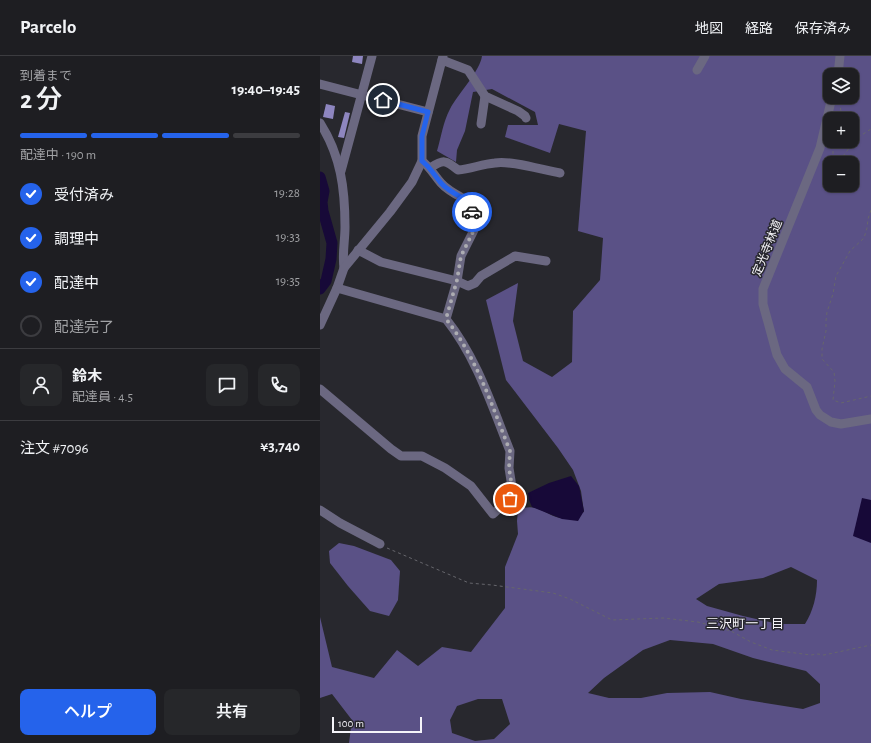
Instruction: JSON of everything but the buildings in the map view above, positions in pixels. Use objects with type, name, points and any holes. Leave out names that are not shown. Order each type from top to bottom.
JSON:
[{"type":"street","points":[[341,171],[372,56]]},
{"type":"street","points":[[698,70],[705,56]]},
{"type":"street","points":[[839,68],[840,56]]},
{"type":"street","points":[[320,326],[344,268],[400,200],[412,182],[422,161],[422,136],[443,58],[468,70],[485,96],[518,111],[526,118]]},
{"type":"street","points":[[320,84],[428,112]]},
{"type":"street","points":[[481,124],[485,96]]},
{"type":"street","name":"定光寺林道","points":[[830,104],[820,148],[765,282],[763,289],[763,304],[777,355],[785,369],[807,387],[816,410],[820,415],[831,422],[841,424],[871,419]]},
{"type":"street","points":[[320,123],[334,150],[341,171],[345,229],[343,260],[344,268]]},
{"type":"street","points":[[422,161],[450,190],[468,201],[473,216],[474,230],[461,256],[457,280],[446,319]]},
{"type":"street","points":[[430,168],[441,161],[445,161],[458,170],[473,168],[495,162],[560,173]]},
{"type":"street","points":[[358,250],[381,262],[457,280],[468,286],[475,283],[481,276],[515,256],[546,261]]},
{"type":"street","points":[[320,389],[401,456],[422,456],[445,468],[472,486],[493,514],[510,499],[512,487],[509,468],[510,451],[470,355],[456,331],[446,319],[337,288]]},
{"type":"street","points":[[320,510],[340,523],[380,544]]},
{"type":"path","points":[[859,137],[871,129]]},
{"type":"path","points":[[833,148],[833,156],[840,160],[849,148]]},
{"type":"path","points":[[871,210],[864,238],[850,251],[836,276],[834,294],[827,312],[822,359],[834,372],[835,381],[833,400],[841,404],[871,396]]},
{"type":"path","points":[[380,544],[469,583],[553,593],[570,599],[612,620],[663,618],[698,622],[731,631],[751,642],[772,650],[811,655],[824,655],[871,645]]},
{"type":"shaded area","points":[[482,56],[871,56],[871,743],[349,743],[352,720],[332,694],[320,698],[320,617],[332,667],[374,678],[397,650],[418,666],[442,647],[471,652],[505,608],[505,567],[518,534],[518,510],[530,507],[560,518],[584,512],[581,491],[573,470],[506,380],[486,300],[518,283],[513,321],[523,361],[552,377],[572,362],[573,311],[600,280],[603,238],[578,231],[586,131],[559,124],[550,153],[505,137],[508,125],[538,125],[535,112],[492,89],[473,92],[465,131],[457,150],[456,162],[437,151],[450,109],[477,68]],"holes":[[[791,567],[817,580],[814,603],[805,624],[778,624],[743,616],[707,606],[696,599],[719,584],[763,578]],[[670,640],[713,644],[753,658],[806,671],[820,684],[820,703],[803,709],[741,699],[710,692],[667,693],[641,698],[609,698],[588,693],[604,678],[643,650]],[[478,699],[502,699],[510,724],[494,739],[475,741],[452,733],[450,720],[457,706]]]},
{"type":"shaded area","points":[[571,476],[579,486],[584,511],[578,521],[562,519],[532,507],[528,493],[549,483]]},
{"type":"shaded area","points":[[862,498],[871,500],[871,543],[853,536]]},
{"type":"shaded area","points":[[339,543],[354,546],[391,560],[400,571],[398,600],[389,616],[370,611],[330,563],[329,551]]},
{"type":"waterway","points":[[320,177],[324,191],[322,202],[323,211],[332,243],[331,259],[326,281],[320,289]]},
{"type":"way so far","points":[[472,212],[474,230],[461,256],[457,280],[446,319],[456,331],[470,355],[510,451],[509,468],[512,487],[510,499]]},
{"type":"district","name":"三沢町一丁目","points":[[745,623]]},
{"type":"route","points":[[383,100],[428,112],[422,136],[422,161],[450,190],[468,201],[472,212]]}]
